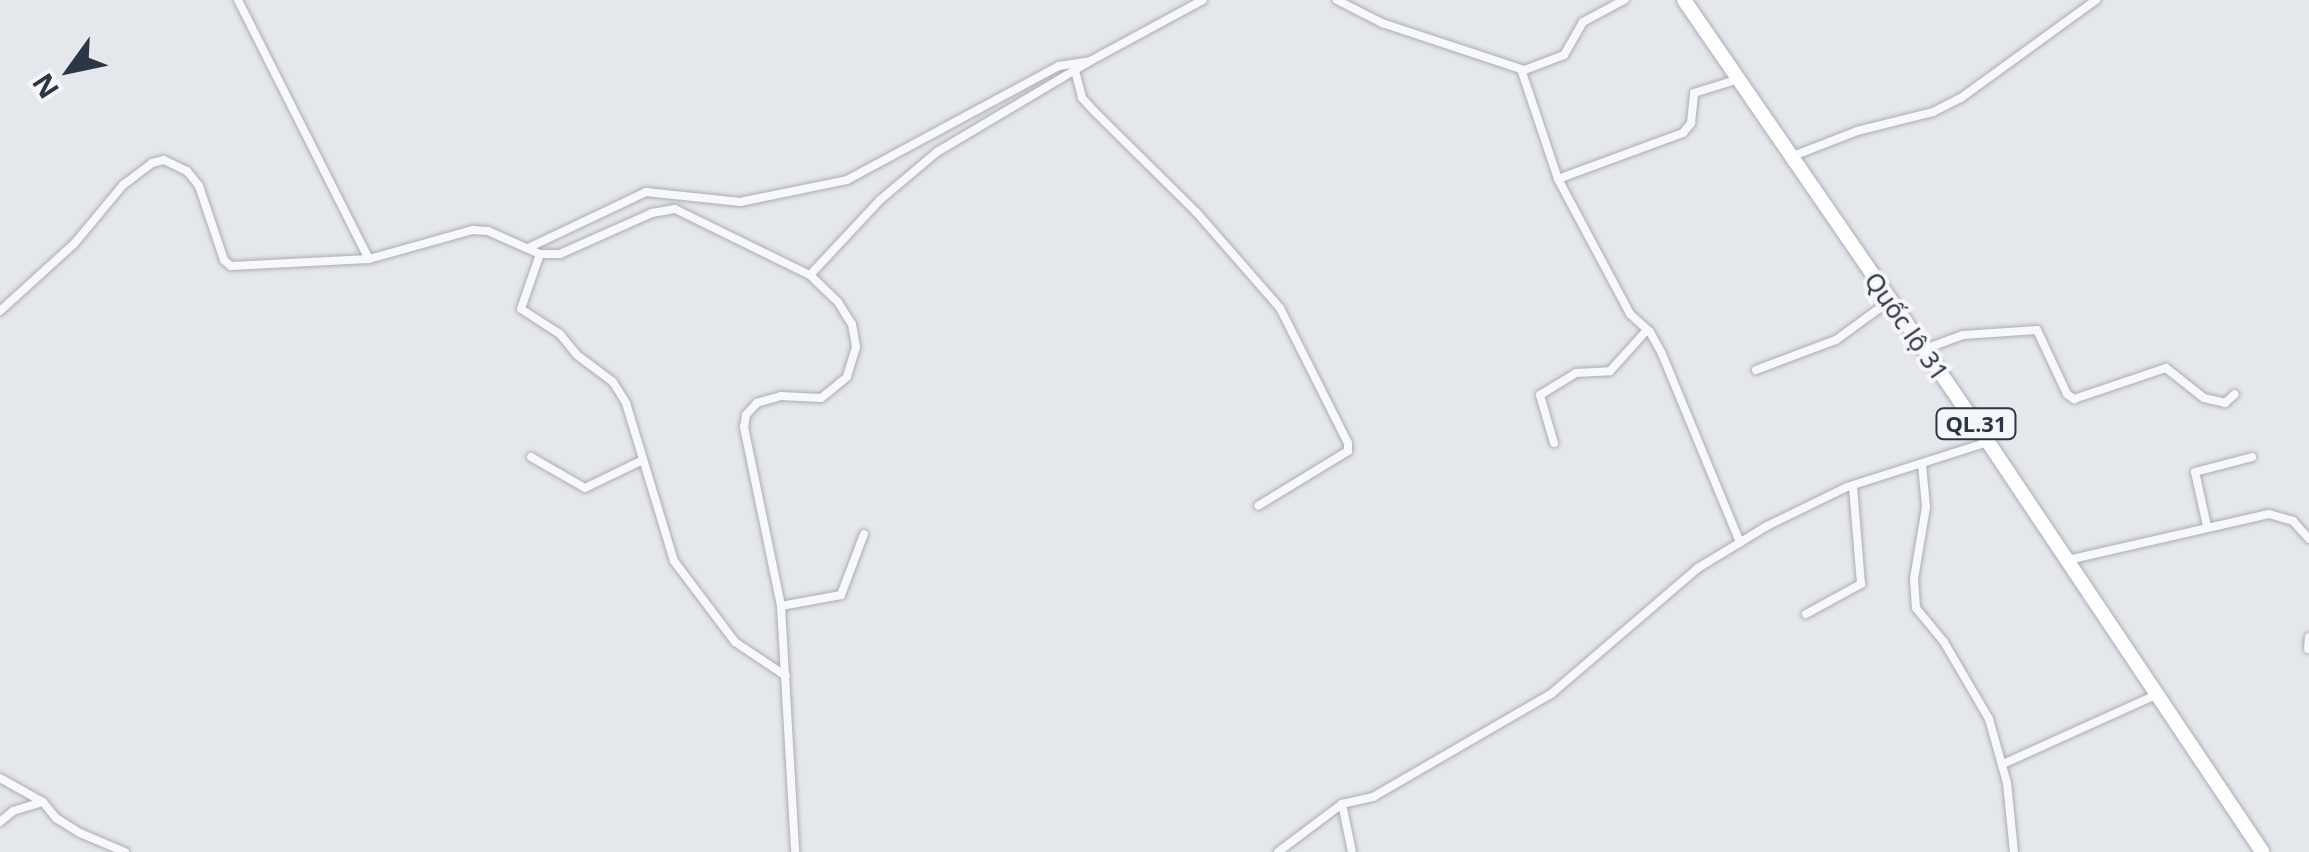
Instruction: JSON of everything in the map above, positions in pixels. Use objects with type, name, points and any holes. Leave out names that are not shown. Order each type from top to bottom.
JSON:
[{"type":"highway","name":"Quốc lộ 31","points":[[1684,0],[1888,302],[1988,442],[2262,852]]},
{"type":"street","points":[[238,0],[369,259]]},
{"type":"street","points":[[810,275],[880,200],[937,152],[1090,60],[1203,0]]},
{"type":"street","points":[[1337,0],[1382,23],[1508,61],[1522,71],[1558,179],[1630,314],[1647,330],[1685,404],[1740,542]]},
{"type":"street","points":[[1522,71],[1564,55],[1584,22],[1624,0]]},
{"type":"street","points":[[1792,156],[1857,130],[1933,112],[1962,98],[2096,0]]},
{"type":"street","points":[[528,248],[646,192],[740,202],[847,180],[1059,66],[1090,60]]},
{"type":"street","points":[[1074,71],[1082,98],[1197,213],[1280,308],[1348,443],[1348,451],[1258,506]]},
{"type":"street","points":[[1558,179],[1683,133],[1692,123],[1694,93],[1739,79]]},
{"type":"street","points":[[0,311],[74,244],[123,185],[157,161],[178,164],[200,186],[229,266],[369,259],[473,230],[488,231],[540,254],[569,252],[652,213],[675,209],[810,275],[852,324],[856,347],[847,376],[821,398],[781,396],[757,403],[745,422],[781,606],[796,852]]},
{"type":"street","points":[[540,254],[521,309],[560,334],[577,355],[612,382],[626,403],[669,550],[690,586],[734,642],[786,676]]},
{"type":"street","points":[[1756,370],[1836,340],[1888,302]]},
{"type":"street","points":[[1554,443],[1540,395],[1576,374],[1610,371],[1647,330]]},
{"type":"street","points":[[1922,350],[1962,334],[2036,330],[2067,394],[2074,399],[2166,368],[2204,398],[2224,404],[2235,394]]},
{"type":"street","points":[[1278,852],[1342,804],[1373,798],[1551,694],[1698,568],[1740,542],[1853,486],[1988,442]]},
{"type":"street","points":[[2207,526],[2195,472],[2252,457]]},
{"type":"street","points":[[531,458],[585,488],[643,460]]},
{"type":"street","points":[[1922,464],[1926,507],[1914,579],[1916,608],[1944,642],[1989,718],[2004,764],[2014,852]]},
{"type":"street","points":[[1806,614],[1860,584],[1853,486]]},
{"type":"street","points":[[2068,560],[2268,514],[2293,521],[2309,539]]},
{"type":"street","points":[[781,606],[841,594],[864,534]]},
{"type":"street","points":[[2308,649],[2309,637]]},
{"type":"street","points":[[2004,764],[2158,694]]},
{"type":"street","points":[[0,778],[43,802],[56,818],[80,833],[125,852]]},
{"type":"street","points":[[0,822],[14,811],[43,802]]},
{"type":"street","points":[[1342,804],[1352,852]]}]
